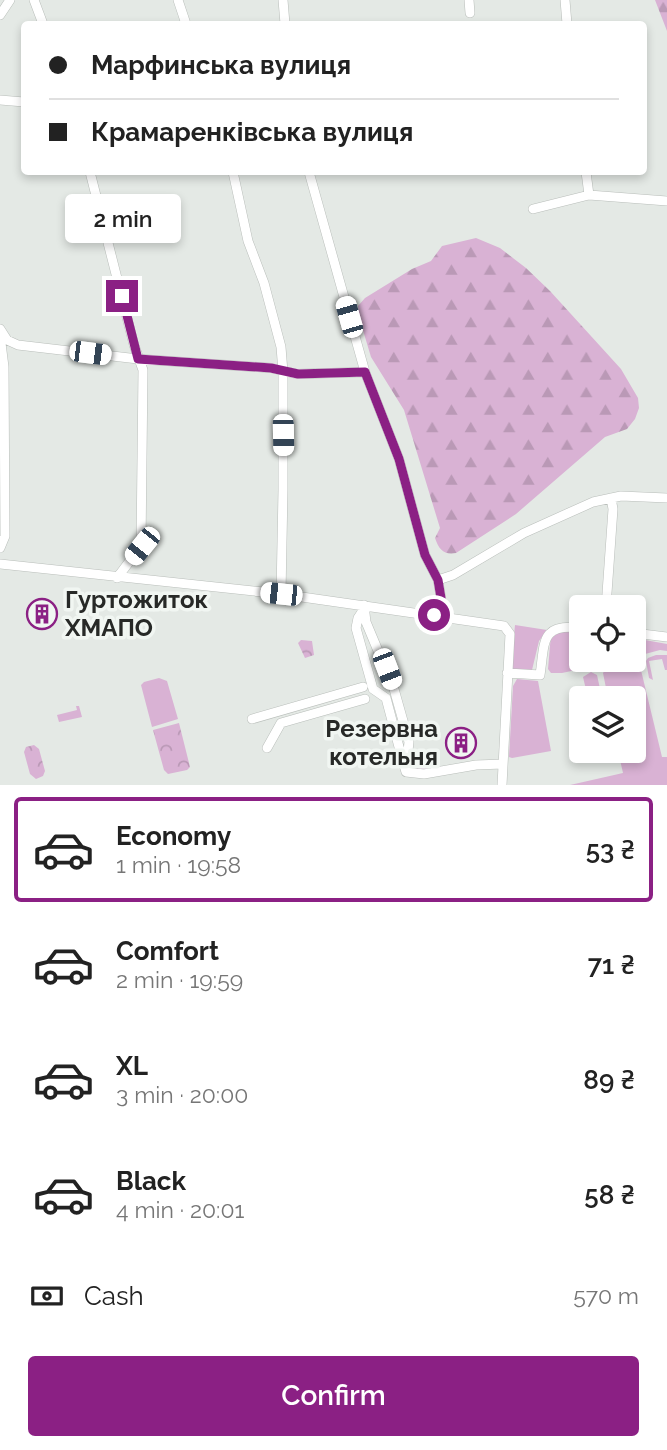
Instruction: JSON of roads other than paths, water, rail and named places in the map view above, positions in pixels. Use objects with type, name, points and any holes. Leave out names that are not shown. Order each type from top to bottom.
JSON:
[{"type":"street","points":[[0,16],[10,0]]},
{"type":"street","points":[[34,0],[42,21]]},
{"type":"street","points":[[178,0],[185,21]]},
{"type":"street","points":[[283,0],[285,21]]},
{"type":"street","points":[[469,0],[470,13]]},
{"type":"street","points":[[565,0],[567,21]]},
{"type":"street","points":[[0,100],[21,102]]},
{"type":"street","points":[[91,175],[143,370],[142,546],[117,578]]},
{"type":"street","points":[[234,175],[248,241],[264,283],[281,347],[284,490],[281,594]]},
{"type":"street","points":[[310,175],[365,372],[399,459],[425,555],[438,580],[444,616]]},
{"type":"street","points":[[586,175],[589,195]]},
{"type":"street","points":[[533,209],[589,195],[667,201]]},
{"type":"street","points":[[0,329],[7,340],[18,345],[138,359],[271,368],[298,374],[365,372]]},
{"type":"street","points":[[0,335],[4,367],[5,510],[5,537],[0,548]]},
{"type":"street","points":[[438,580],[453,575],[524,533],[593,502],[611,498],[667,498]]},
{"type":"street","points":[[607,595],[613,509],[611,498]]},
{"type":"street","points":[[0,564],[281,594],[488,622],[507,628],[510,634],[502,785]]},
{"type":"street","points":[[364,607],[369,628],[394,689],[409,742],[403,762]]},
{"type":"street","points":[[364,607],[356,628],[372,686],[386,698],[406,772],[415,774],[503,764]]},
{"type":"street","points":[[507,673],[540,675],[546,639],[550,633],[562,626],[569,627]]},
{"type":"street","points":[[646,635],[667,637]]},
{"type":"street","points":[[252,719],[363,687]]},
{"type":"street","points":[[267,748],[281,723],[365,699]]},
{"type":"place","name":"Гуртожиток ХМАПО","points":[[42,614]]},
{"type":"place","name":"Резервна котельня","points":[[461,743]]}]
